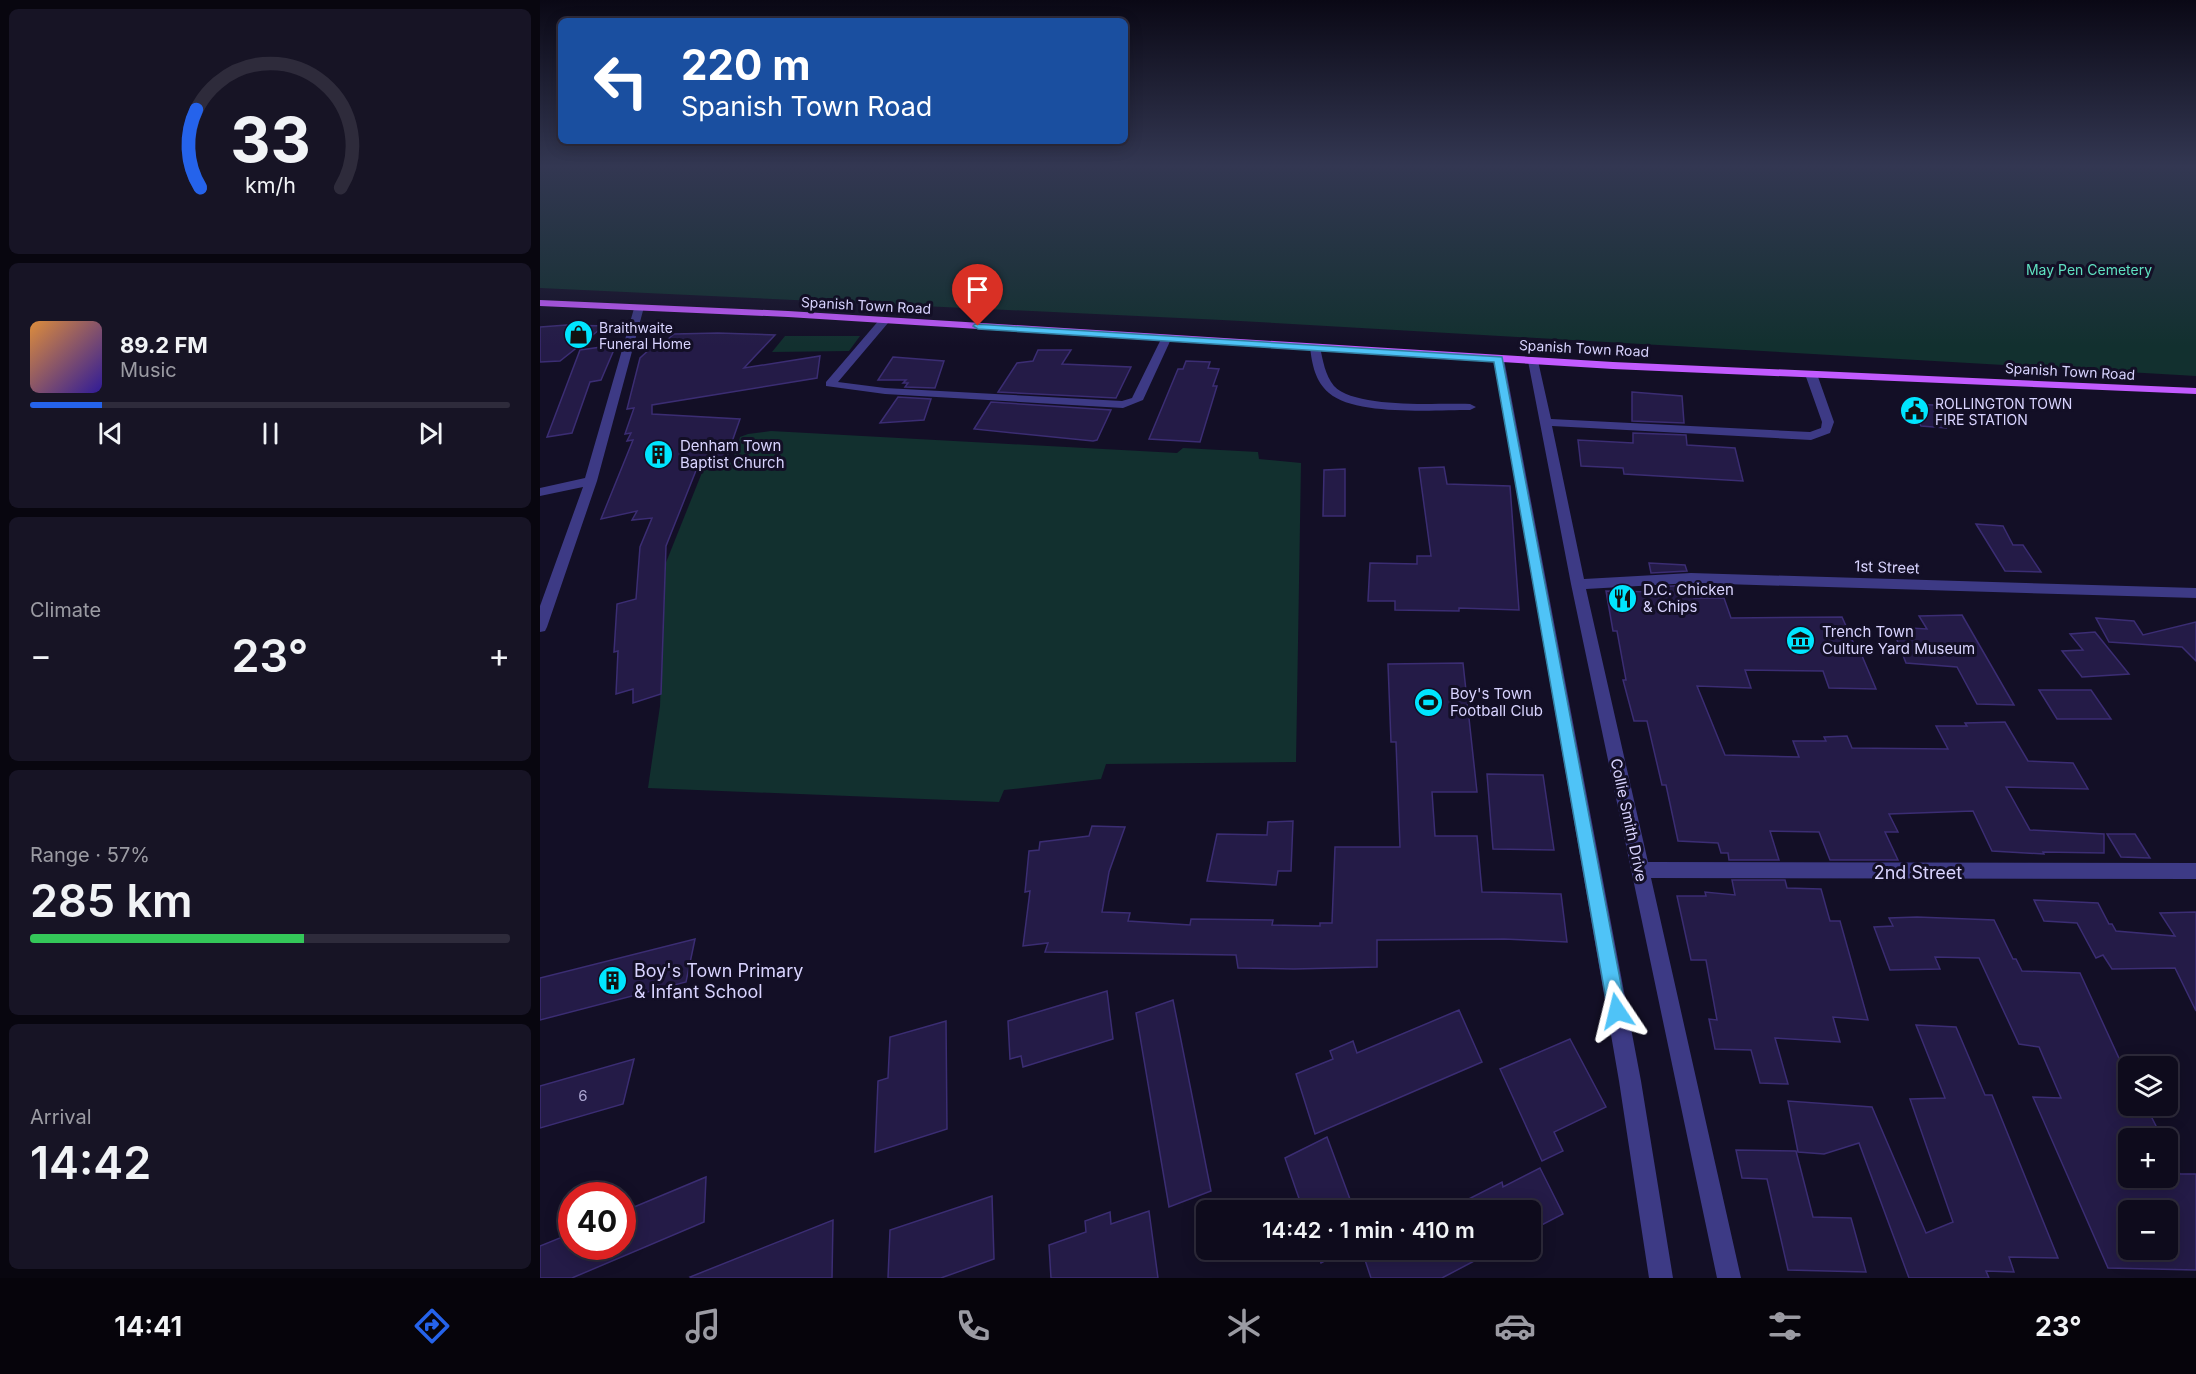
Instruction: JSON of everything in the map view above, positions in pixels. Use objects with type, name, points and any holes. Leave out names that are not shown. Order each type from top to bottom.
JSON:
[{"type":"main road","name":"Spanish Town Road","points":[[540,303],[1167,337],[1533,361],[2196,391]]},
{"type":"street","points":[[540,627],[591,481],[639,307]]},
{"type":"street","points":[[884,321],[830,384],[885,391],[1123,405],[1137,400],[1167,337]]},
{"type":"street","points":[[1315,347],[1316,363],[1327,386],[1343,400],[1361,405],[1470,407]]},
{"type":"street","points":[[1499,359],[1630,1081],[1661,1278]]},
{"type":"street","name":"Collie Smith Drive","points":[[1533,361],[1578,584],[1729,1278]]},
{"type":"street","points":[[1545,422],[1811,436],[1826,430],[1828,422],[1811,374]]},
{"type":"street","points":[[540,492],[591,481]]},
{"type":"street","name":"1st Street","points":[[1578,584],[1691,579],[2196,592]]},
{"type":"street","name":"2nd Street","points":[[1640,870],[2196,871]]},
{"type":"green space","name":"May Pen Cemetery","points":[[540,227],[2196,227],[2196,376],[1222,320],[540,288]]},
{"type":"green space","points":[[785,336],[860,336],[849,351],[772,352]]},
{"type":"green space","points":[[771,431],[1177,453],[1183,448],[1258,452],[1259,459],[1301,463],[1296,762],[1106,764],[1101,779],[1004,790],[999,802],[648,788],[660,706],[665,565],[705,465],[733,460],[740,437]]},
{"type":"building","points":[[604,326],[560,361],[540,362],[540,327]]},
{"type":"building","points":[[674,334],[775,335],[744,368],[820,356],[817,378],[652,405],[652,414],[740,419],[726,459],[699,463],[666,546],[661,694],[633,703],[633,689],[616,694],[618,651],[614,652],[617,604],[636,599],[640,547],[652,518],[632,520],[637,511],[601,519],[633,440],[627,441],[631,433],[625,434],[634,408],[627,409],[640,358],[660,340],[667,340]]},
{"type":"building","points":[[616,345],[601,380],[590,382],[572,433],[547,437],[580,350]]},
{"type":"building","points":[[1038,350],[1071,350],[1062,364],[1131,367],[1116,398],[998,392],[1017,363],[1033,361]]},
{"type":"building","points":[[893,357],[944,361],[935,388],[905,387],[908,383],[903,383],[906,380],[878,380]]},
{"type":"building","points":[[1186,361],[1210,362],[1208,368],[1219,369],[1213,386],[1217,386],[1200,442],[1149,439],[1178,369],[1183,369]]},
{"type":"building","points":[[1632,392],[1682,396],[1684,423],[1632,421]]},
{"type":"building","points":[[898,397],[931,399],[924,420],[880,423]]},
{"type":"building","points":[[991,402],[1111,410],[1097,440],[1093,441],[974,429]]},
{"type":"building","points":[[1909,404],[1934,405],[1946,428],[1921,426]]},
{"type":"building","points":[[1633,433],[1686,435],[1687,445],[1735,448],[1743,481],[1624,474],[1623,468],[1581,466],[1578,440],[1633,443]]},
{"type":"building","points":[[1444,467],[1447,484],[1510,486],[1519,610],[1459,608],[1459,611],[1395,610],[1395,601],[1368,601],[1370,563],[1417,564],[1417,556],[1431,556],[1419,468]]},
{"type":"building","points":[[1345,469],[1345,516],[1323,516],[1324,470]]},
{"type":"building","points":[[1976,524],[2003,526],[2013,545],[2023,545],[2041,572],[2005,571]]},
{"type":"building","points":[[1649,563],[1685,565],[1687,571],[1651,573]]},
{"type":"building","points":[[1691,585],[1694,598],[1724,598],[1731,618],[1842,617],[1854,644],[1857,644],[1876,689],[1829,688],[1823,671],[1745,670],[1751,688],[1697,686],[1725,755],[1799,757],[1793,741],[1826,741],[1824,737],[1847,736],[1852,748],[1948,749],[1936,726],[2005,722],[2028,761],[2073,763],[2088,789],[2006,787],[2030,830],[2104,834],[2104,853],[2043,852],[2044,854],[1992,851],[1973,811],[1889,814],[1898,832],[1885,832],[1898,860],[1830,860],[1819,832],[1770,831],[1779,860],[1729,860],[1728,853],[1721,853],[1718,843],[1678,841],[1666,785],[1662,785],[1647,721],[1634,721],[1623,680],[1626,680],[1617,631],[1613,631],[1606,591],[1655,592],[1654,587]]},
{"type":"building","points":[[1962,615],[2014,705],[1977,704],[1957,667],[1906,663],[1892,627],[1927,629],[1919,616]]},
{"type":"building","points":[[2096,618],[2134,621],[2143,635],[2196,622],[2196,661],[2182,647],[2109,642]]},
{"type":"building","points":[[2095,632],[2129,674],[2082,677],[2062,651],[2083,650],[2070,634]]},
{"type":"building","points":[[1463,663],[1477,792],[1432,792],[1435,836],[1477,836],[1482,892],[1561,894],[1567,942],[1504,939],[1377,940],[1377,967],[1294,969],[1238,968],[1236,955],[1045,952],[1048,943],[1023,946],[1030,891],[1025,892],[1029,851],[1039,850],[1040,842],[1089,836],[1092,826],[1125,827],[1109,872],[1102,912],[1130,913],[1128,921],[1190,925],[1191,919],[1273,920],[1272,925],[1320,926],[1320,923],[1332,923],[1335,847],[1400,847],[1396,742],[1391,742],[1388,664]]},
{"type":"building","points":[[2039,690],[2091,690],[2111,719],[2057,719]]},
{"type":"building","points":[[1487,774],[1543,775],[1554,850],[1493,849]]},
{"type":"building","points":[[1293,821],[1291,871],[1278,871],[1276,885],[1207,881],[1217,834],[1267,835],[1268,822]]},
{"type":"building","points":[[2107,834],[2135,834],[2150,858],[2121,857]]},
{"type":"building","points":[[1732,880],[1785,880],[1787,888],[1821,889],[1830,921],[1840,921],[1868,1020],[1833,1017],[1840,1042],[1775,1038],[1788,1084],[1760,1083],[1751,1050],[1715,1049],[1709,1019],[1717,1020],[1706,960],[1691,960],[1677,896],[1706,896],[1705,892],[1735,895]]},
{"type":"building","points":[[2034,900],[2098,903],[2109,924],[2112,924],[2116,931],[2175,936],[2160,913],[2196,912],[2196,1011],[2175,968],[2112,969],[2103,955],[2096,958],[2077,923],[2044,921]]},
{"type":"building","points":[[1889,918],[1994,920],[2013,959],[2016,959],[2022,971],[2080,973],[2118,1056],[2118,1116],[2151,1116],[2157,1128],[2118,1128],[2118,1188],[2178,1188],[2178,1170],[2180,1174],[2196,1174],[2196,1270],[2108,1268],[2033,1097],[2061,1098],[2039,1047],[2019,1044],[1979,958],[1935,957],[1940,969],[1890,970],[1874,927],[1893,926]]},
{"type":"building","name":"Boy's Town Primary & Infant School","points":[[695,939],[686,982],[540,1020],[540,978]]},
{"type":"building","points":[[1107,991],[1113,1039],[1023,1067],[1021,1056],[1010,1059],[1008,1021]]},
{"type":"building","points":[[1173,1000],[1211,1191],[1169,1207],[1136,1013]]},
{"type":"building","points":[[1459,1010],[1482,1062],[1315,1134],[1296,1074],[1333,1059],[1330,1051],[1353,1041],[1357,1053]]},
{"type":"building","points":[[946,1021],[947,1129],[875,1152],[878,1081],[888,1078],[890,1037]]},
{"type":"building","points":[[1916,1025],[1956,1027],[1985,1095],[1992,1095],[2058,1258],[2009,1257],[2014,1272],[1986,1271],[1989,1278],[1909,1278],[1859,1143],[1824,1154],[1798,1152],[1788,1101],[1872,1107],[1926,1233],[1953,1222],[1910,1099],[1945,1098]]},
{"type":"building","points":[[1570,1039],[1606,1107],[1554,1132],[1563,1151],[1542,1161],[1500,1069]]},
{"type":"building","points":[[634,1059],[623,1104],[540,1128],[540,1086]]},
{"type":"building","points":[[1327,1137],[1350,1200],[1300,1200],[1285,1158]]},
{"type":"building","points":[[1736,1150],[1796,1151],[1813,1217],[1851,1218],[1866,1272],[1788,1270],[1767,1179],[1742,1178]]},
{"type":"building","points":[[1540,1168],[1563,1214],[1541,1225],[1541,1200],[1467,1200],[1502,1182],[1503,1187]]},
{"type":"building","points":[[706,1177],[704,1222],[636,1251],[636,1206]]},
{"type":"building","points":[[992,1196],[994,1259],[941,1278],[888,1278],[890,1230]]},
{"type":"building","points":[[1149,1211],[1158,1278],[1051,1278],[1049,1245],[1086,1232],[1085,1221],[1110,1212],[1111,1224]]},
{"type":"building","points":[[833,1220],[832,1278],[690,1277]]},
{"type":"building","points":[[558,1239],[558,1260],[614,1260],[572,1278],[540,1278],[540,1246]]},
{"type":"building","points":[[1365,1260],[1476,1260],[1442,1278],[1371,1278]]},
{"type":"place","name":"Braithwaite Funeral Home","points":[[578,335]]},
{"type":"place","name":"ROLLINGTON TOWN FIRE STATION","points":[[1914,411]]},
{"type":"place","name":"Denham Town Baptist Church","points":[[659,454]]},
{"type":"place","name":"D.C. Chicken & Chips","points":[[1622,598]]},
{"type":"place","name":"Trench Town Culture Yard Museum","points":[[1801,640]]},
{"type":"place","name":"Boy's Town Football Club","points":[[1429,702]]},
{"type":"place","name":"Boy's Town Primary & Infant School","points":[[613,980]]},
{"type":"route","points":[[978,326],[1499,359],[1617,1011]]}]
